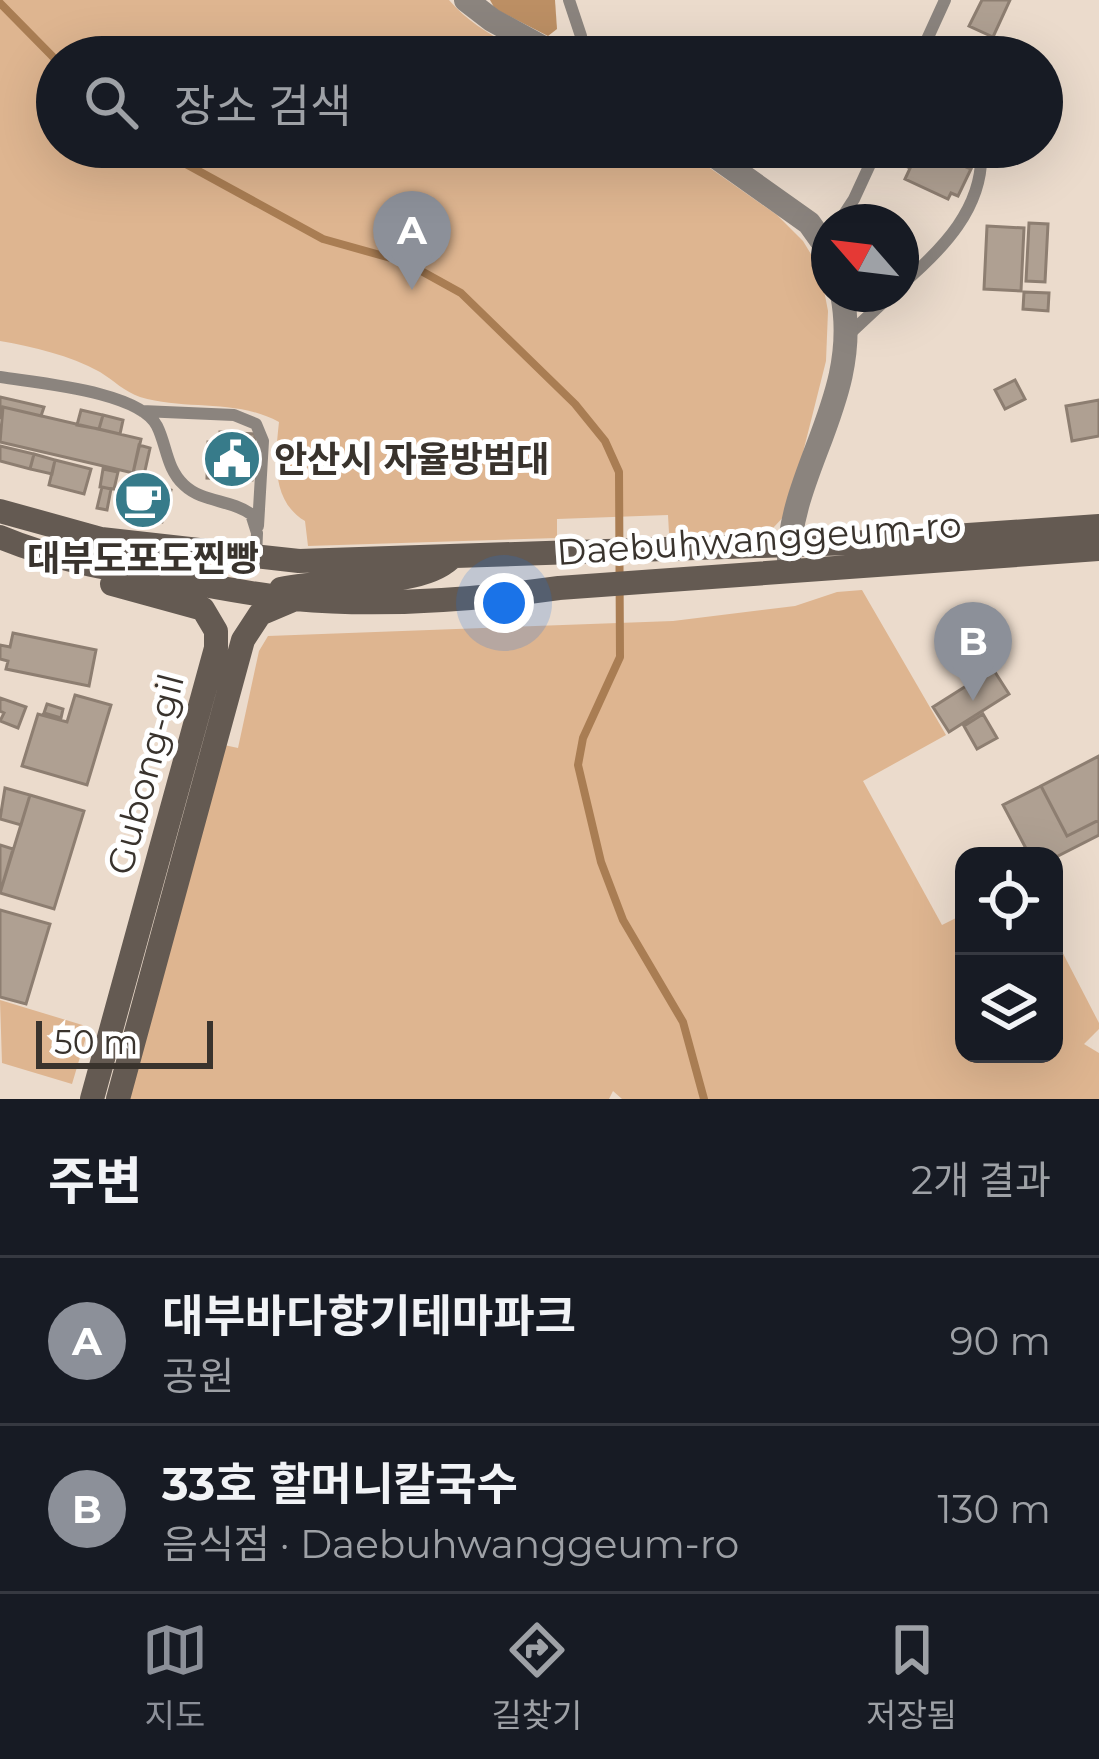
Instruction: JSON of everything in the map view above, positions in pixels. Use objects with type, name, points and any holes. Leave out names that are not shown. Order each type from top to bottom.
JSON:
[{"type":"main road","name":"Daebuhwanggeum-ro","points":[[0,511],[101,539],[183,550],[256,546],[345,561],[789,544],[1099,526]]},
{"type":"main road","name":"Daebuhwanggeum-ro","points":[[0,537],[68,561],[295,599],[367,602],[1099,549]]},
{"type":"main road","points":[[183,550],[218,564],[231,589],[236,616],[226,655]]},
{"type":"main road","points":[[236,616],[263,594],[310,583],[416,577],[452,557]]},
{"type":"main road","name":"Gubong-gil","points":[[68,561],[105,582],[203,609],[226,655],[118,1099]]},
{"type":"main road","name":"Gubong-gil","points":[[92,1099],[226,655],[260,614],[295,599]]},
{"type":"street","points":[[466,0],[521,36]]},
{"type":"street","points":[[733,168],[811,222]]},
{"type":"street","points":[[790,572],[789,544],[839,388],[846,336],[844,312]]},
{"type":"lane","points":[[569,0],[581,36]]},
{"type":"lane","points":[[929,36],[945,0]]},
{"type":"lane","points":[[847,204],[867,168]]},
{"type":"lane","points":[[919,267],[957,230],[979,168]]},
{"type":"lane","points":[[846,336],[872,312]]},
{"type":"lane","points":[[0,377],[109,398],[142,411],[235,415],[256,424],[263,441],[256,546]]},
{"type":"lane","points":[[142,411],[158,427],[167,460],[186,487],[251,514],[256,546]]},
{"type":"shaded area","points":[[0,0],[449,0],[494,36],[36,36],[36,168],[710,168],[777,215],[803,241],[811,254],[811,312],[828,312],[826,361],[788,512],[773,528],[757,532],[669,533],[668,515],[557,519],[557,538],[308,546],[305,521],[286,502],[278,478],[279,422],[245,410],[140,397],[100,372],[38,349],[0,341]]},
{"type":"shaded area","points":[[490,0],[555,0],[557,29],[548,36],[495,9]]},
{"type":"shaded area","points":[[862,590],[946,735],[863,781],[942,925],[955,918],[955,1063],[1063,1063],[1063,953],[1099,1023],[1084,1044],[1099,1053],[1099,1099],[622,1099],[613,1091],[609,1099],[128,1099],[224,745],[238,748],[259,651],[268,636],[673,621],[795,606],[837,592]]},
{"type":"shaded area","points":[[0,1000],[89,1027],[72,1084],[2,1063]]},
{"type":"building","points":[[982,0],[1010,0],[993,36],[969,26]]},
{"type":"building","points":[[910,168],[971,169],[958,196],[951,193],[948,199],[905,179]]},
{"type":"building","points":[[1029,223],[1048,224],[1045,282],[1026,281]]},
{"type":"building","points":[[987,226],[1024,228],[1021,291],[984,289]]},
{"type":"building","points":[[1024,292],[1049,293],[1048,311],[1023,309]]},
{"type":"building","points":[[1015,380],[1025,399],[1005,409],[995,390]]},
{"type":"building","points":[[0,397],[44,407],[41,416],[3,407],[0,419]]},
{"type":"building","points":[[1099,400],[1099,436],[1072,441],[1066,406]]},
{"type":"building","points":[[3,407],[141,439],[133,473],[0,442]]},
{"type":"building","points":[[81,410],[103,415],[99,429],[77,425]]},
{"type":"building","points":[[103,415],[123,420],[120,434],[99,429]]},
{"type":"building","points":[[220,432],[255,434],[252,480],[207,478],[208,442],[220,442]]},
{"type":"building","points":[[139,445],[150,448],[144,475],[133,473]]},
{"type":"building","points":[[0,446],[34,454],[30,469],[0,461]]},
{"type":"building","points":[[34,454],[55,460],[52,474],[30,469]]},
{"type":"building","points":[[55,460],[91,469],[84,494],[49,485]]},
{"type":"building","points":[[103,469],[118,472],[114,489],[100,487]]},
{"type":"building","points":[[127,478],[171,490],[162,522],[118,509]]},
{"type":"building","points":[[102,487],[111,489],[107,510],[97,508]]},
{"type":"building","points":[[13,633],[96,650],[89,686],[6,669],[8,661],[0,659],[0,645],[10,647]]},
{"type":"building","points":[[993,669],[1009,694],[949,732],[933,707]]},
{"type":"building","points":[[75,695],[111,705],[87,785],[22,766],[38,714],[67,722]]},
{"type":"building","points":[[0,698],[26,707],[18,728],[0,721],[4,713]]},
{"type":"building","points":[[47,704],[63,709],[61,718],[44,713]]},
{"type":"building","points":[[983,714],[997,738],[977,749],[964,726]]},
{"type":"building","points":[[1099,756],[1099,820],[1067,836],[1041,786]]},
{"type":"building","points":[[1041,786],[1067,836],[1099,820],[1099,835],[1063,853],[1063,847],[1025,847],[1003,805]]},
{"type":"building","points":[[5,788],[30,795],[21,825],[0,819]]},
{"type":"building","points":[[30,795],[84,811],[54,909],[0,893]]},
{"type":"building","points":[[0,845],[13,849],[0,893]]},
{"type":"building","points":[[0,910],[50,924],[26,1004],[0,997]]},
{"type":"waterway","points":[[0,3],[36,40]]},
{"type":"waterway","points":[[193,168],[323,239],[405,262],[461,293],[575,404],[605,441],[619,472],[620,657],[583,738],[578,765],[601,862],[623,920],[683,1022],[704,1099]]},
{"type":"place","name":"대부바다향기테마파크","points":[[412,290]]},
{"type":"place","name":"안산시 자율방범대","points":[[232,459]]},
{"type":"place","name":"대부도포도찐빵","points":[[143,500]]},
{"type":"place","name":"33호 할머니칼국수","points":[[973,701]]}]
